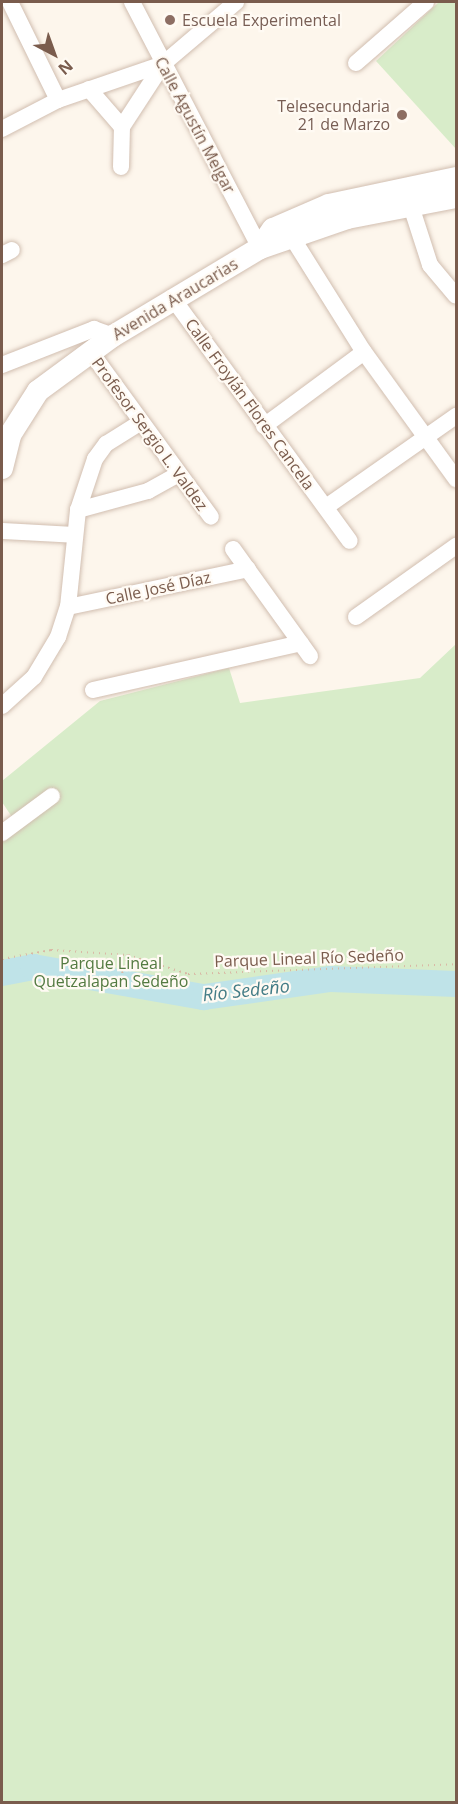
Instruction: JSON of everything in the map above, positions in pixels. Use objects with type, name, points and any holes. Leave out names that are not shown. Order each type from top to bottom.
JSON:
[{"type":"street","points":[[10,2],[58,100]]},
{"type":"street","name":"Calle Agustín Melgar","points":[[132,2],[260,248]]},
{"type":"street","points":[[122,167],[122,127],[163,64],[236,2]]},
{"type":"street","points":[[356,63],[426,2]]},
{"type":"street","points":[[2,129],[58,100],[163,64]]},
{"type":"street","points":[[89,89],[122,127]]},
{"type":"street","name":"Avenida Araucarias","points":[[260,248],[273,229],[456,178]]},
{"type":"street","name":"Avenida Araucarias","points":[[2,468],[21,412],[38,391],[113,336],[260,248],[293,239],[345,210],[411,206],[456,197]]},
{"type":"street","points":[[411,206],[430,265],[456,296]]},
{"type":"street","points":[[293,239],[364,352],[456,479]]},
{"type":"street","name":"Calle Froylán Flores Cancela","points":[[174,300],[350,541]]},
{"type":"street","points":[[2,365],[94,329],[113,336]]},
{"type":"street","name":"Profesor Sergio L. Valdez","points":[[90,351],[211,517]]},
{"type":"street","points":[[264,426],[364,352]]},
{"type":"street","points":[[326,507],[456,416]]},
{"type":"street","points":[[2,706],[48,658],[68,607],[78,510],[100,450],[141,422]]},
{"type":"street","points":[[78,510],[148,491],[179,474]]},
{"type":"street","points":[[2,531],[75,535]]},
{"type":"street","points":[[356,617],[456,546]]},
{"type":"street","points":[[93,690],[305,650],[233,549]]},
{"type":"street","name":"Calle José Díaz","points":[[68,607],[248,569]]},
{"type":"street","points":[[2,833],[52,796]]},
{"type":"path","name":"Parque Lineal Río Sedeño","points":[[2,959],[51,950],[128,955],[188,974],[456,964]]},
{"type":"path","points":[[117,990],[128,955]]},
{"type":"green space","points":[[439,2],[456,2],[456,149],[376,61]]},
{"type":"green space","name":"Parque Lineal Quetzalapan Sedeño","points":[[456,644],[456,1802],[2,1802],[2,842],[18,826],[2,802],[2,781],[100,701],[229,668],[240,703],[420,678]]},
{"type":"waterway","name":"Río Sedeño","points":[[2,973],[33,967],[204,997],[331,979],[456,984]]},
{"type":"place","name":"Escuela Experimental","points":[[170,20]]},
{"type":"place","name":"Telesecundaria 21 de Marzo","points":[[402,115]]}]
